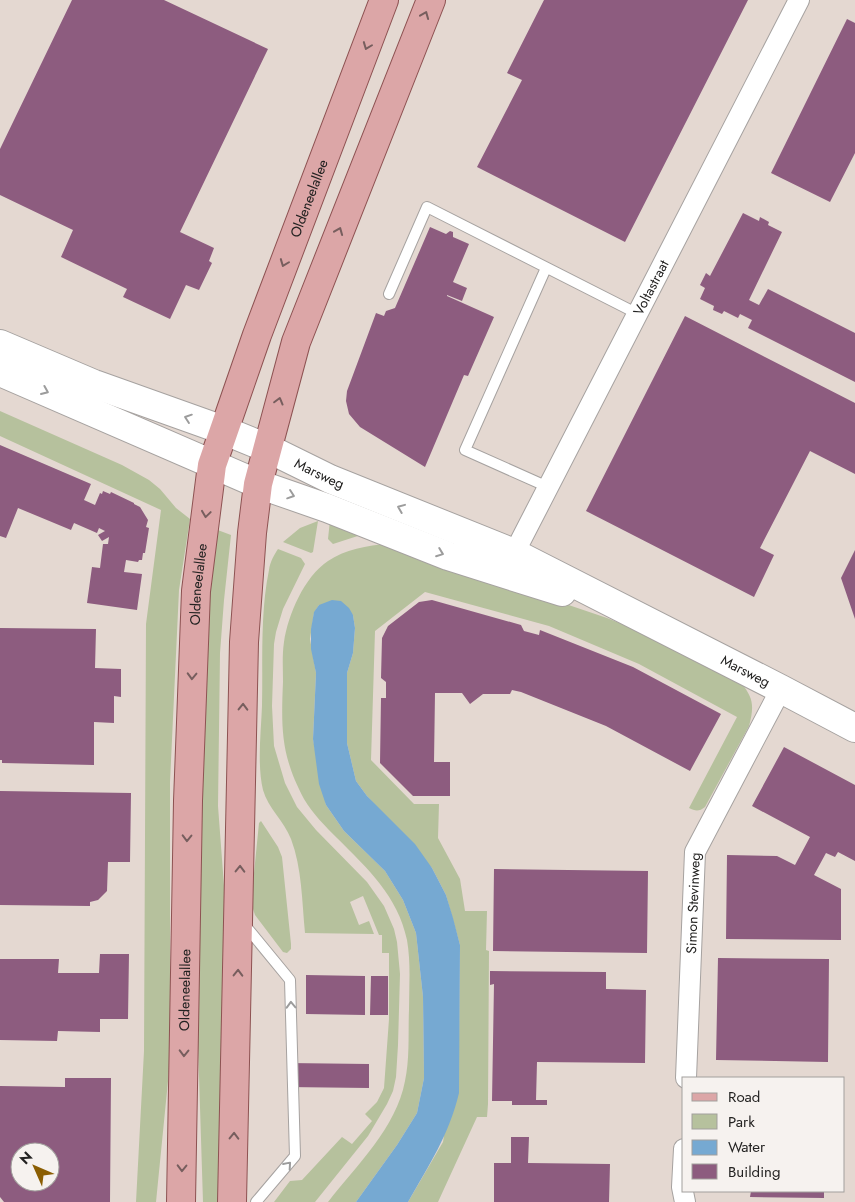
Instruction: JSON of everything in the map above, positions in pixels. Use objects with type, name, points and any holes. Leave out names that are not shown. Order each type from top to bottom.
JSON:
[{"type":"main road","name":"Oldeneelallee","points":[[181,1202],[188,800],[196,591],[212,466],[257,334],[384,0]]},
{"type":"main road","points":[[232,1202],[244,642],[252,532],[258,484],[296,342],[430,0]]},
{"type":"street","name":"Voltastraat","points":[[509,564],[799,0]]},
{"type":"street","name":"Marsweg","points":[[0,344],[94,384],[224,430],[267,448],[509,564],[635,615],[781,688],[855,728]]},
{"type":"street","name":"Marsweg","points":[[0,372],[155,439],[212,466],[327,508],[448,556],[509,564]]},
{"type":"street","name":"Simon Stevinweg","points":[[686,1077],[695,852],[781,688]]},
{"type":"lane","points":[[389,294],[427,208],[638,314]]},
{"type":"lane","points":[[546,268],[465,450],[548,487]]},
{"type":"lane","points":[[239,918],[290,980],[295,1156],[256,1202]]},
{"type":"shaded area","points":[[0,0],[855,0],[855,1202],[0,1202]]},
{"type":"green space","points":[[0,411],[122,465],[149,480],[160,489],[176,508],[190,519],[179,590],[170,782],[170,1061],[156,1202],[136,1202],[144,1051],[146,624],[161,510],[0,436]]},
{"type":"green space","points":[[330,520],[367,533],[333,544],[328,539]]},
{"type":"green space","points":[[318,521],[313,552],[311,553],[283,542],[300,528]]},
{"type":"green space","points":[[215,529],[231,535],[220,653],[218,806],[224,886],[225,979],[222,1202],[203,1202],[198,1044],[203,652]]},
{"type":"green space","points":[[388,544],[607,618],[649,635],[741,683],[751,698],[752,713],[749,726],[705,807],[701,810],[695,810],[689,808],[737,717],[639,664],[549,626],[425,592],[375,631],[371,760],[414,804],[439,804],[438,838],[460,879],[465,911],[487,911],[486,950],[489,951],[487,1117],[477,1117],[438,1202],[408,1202],[443,1142],[459,1041],[460,945],[446,895],[432,868],[367,796],[356,781],[347,743],[347,673],[353,653],[355,628],[353,615],[319,605],[314,613],[310,639],[316,673],[313,739],[326,805],[344,831],[385,871],[403,900],[416,933],[423,997],[424,1078],[417,1113],[397,1145],[356,1202],[328,1202],[374,1145],[393,1115],[400,1098],[407,1072],[409,957],[403,924],[389,896],[370,872],[315,815],[296,784],[284,742],[282,714],[283,647],[289,620],[298,597],[319,568],[334,557],[349,551]]},
{"type":"green space","points":[[278,549],[301,558],[305,564],[283,609],[276,632],[272,706],[274,746],[285,783],[297,807],[316,830],[367,882],[384,906],[394,929],[400,974],[398,1045],[393,1091],[368,1136],[315,1202],[274,1202],[290,1181],[302,1180],[342,1137],[352,1144],[372,1121],[365,1114],[377,1102],[384,1088],[389,1019],[389,953],[382,953],[382,935],[379,935],[363,896],[350,902],[359,925],[369,921],[374,934],[305,933],[301,885],[295,850],[288,832],[268,803],[263,790],[260,737],[264,603],[272,559]]},
{"type":"green space","points":[[261,821],[278,847],[282,857],[291,944],[291,949],[287,953],[283,952],[255,915],[251,903],[259,823]]},
{"type":"water","points":[[332,600],[341,601],[349,608],[353,615],[355,628],[353,653],[347,673],[347,743],[356,781],[367,796],[415,844],[432,868],[446,895],[460,945],[459,1093],[444,1136],[408,1202],[356,1202],[397,1145],[417,1113],[424,1078],[423,997],[416,933],[403,900],[385,871],[344,831],[326,805],[319,784],[313,739],[316,673],[311,649],[311,629],[314,612],[319,605]]},
{"type":"building","points":[[72,0],[164,0],[268,49],[180,232],[214,248],[209,261],[212,263],[199,290],[186,285],[170,319],[123,297],[127,289],[61,257],[73,230],[0,195],[0,149]]},
{"type":"building","points":[[544,0],[748,0],[625,242],[477,167],[522,80],[507,73]]},
{"type":"building","points":[[847,19],[855,23],[855,153],[830,202],[771,173]]},
{"type":"building","points":[[743,213],[759,221],[760,217],[769,222],[768,225],[782,232],[749,300],[759,305],[768,289],[855,333],[855,382],[748,328],[752,320],[740,314],[738,318],[724,311],[722,314],[713,310],[714,306],[700,299],[705,288],[700,285],[706,273],[710,276]]},
{"type":"building","points":[[430,227],[446,234],[450,231],[453,232],[453,237],[469,244],[453,282],[467,288],[462,301],[447,296],[494,317],[468,376],[464,375],[425,467],[360,427],[349,414],[346,401],[347,391],[376,313],[384,316],[386,311],[395,308]]},
{"type":"building","points":[[685,316],[855,403],[855,474],[810,451],[760,548],[774,555],[754,597],[586,511]]},
{"type":"building","points":[[0,445],[91,484],[84,500],[95,505],[100,493],[102,494],[103,491],[110,494],[111,492],[140,507],[148,520],[146,527],[149,528],[145,553],[143,553],[142,560],[138,562],[126,560],[124,572],[142,574],[137,610],[87,603],[92,567],[100,568],[103,544],[108,544],[109,537],[102,541],[98,535],[105,531],[99,528],[97,533],[74,523],[71,530],[18,508],[6,538],[0,536]]},
{"type":"building","points":[[855,550],[855,619],[841,578]]},
{"type":"building","points":[[432,600],[521,625],[524,631],[539,635],[540,630],[633,667],[721,714],[690,771],[606,726],[521,692],[512,690],[510,694],[483,694],[470,704],[462,693],[435,693],[434,762],[450,762],[450,796],[413,796],[380,763],[381,698],[386,698],[386,682],[381,678],[382,638],[388,626],[419,602]]},
{"type":"building","points":[[0,628],[96,629],[95,668],[121,669],[121,697],[114,696],[114,723],[94,722],[94,765],[2,763],[2,760],[0,760]]},
{"type":"building","points":[[784,747],[855,785],[855,861],[838,852],[835,857],[826,853],[814,875],[841,889],[841,940],[726,939],[727,855],[777,856],[795,865],[810,837],[752,806]]},
{"type":"building","points":[[0,791],[131,793],[130,862],[108,862],[107,891],[98,900],[90,902],[90,906],[0,905]]},
{"type":"building","points":[[494,869],[648,871],[647,953],[493,951]]},
{"type":"building","points":[[100,954],[129,954],[128,1019],[100,1019],[100,1032],[58,1031],[57,1041],[0,1040],[0,959],[59,959],[58,973],[99,973]]},
{"type":"building","points":[[718,958],[829,959],[828,1062],[716,1060]]},
{"type":"building","points":[[490,971],[606,972],[606,989],[646,990],[645,1063],[537,1062],[536,1100],[547,1100],[547,1105],[512,1105],[512,1101],[492,1101],[494,984],[490,985]]},
{"type":"building","points":[[306,975],[365,976],[365,1015],[306,1014]]},
{"type":"building","points":[[371,976],[388,976],[388,1015],[370,1015]]},
{"type":"building","points":[[287,1063],[369,1064],[369,1088],[287,1087]]},
{"type":"building","points":[[65,1078],[111,1078],[110,1202],[4,1202],[0,1197],[0,1086],[65,1087]]},
{"type":"building","points":[[511,1137],[529,1137],[528,1163],[610,1164],[609,1202],[494,1202],[494,1163],[511,1163]]},
{"type":"building","points":[[751,1192],[824,1192],[824,1198],[750,1197]]}]
